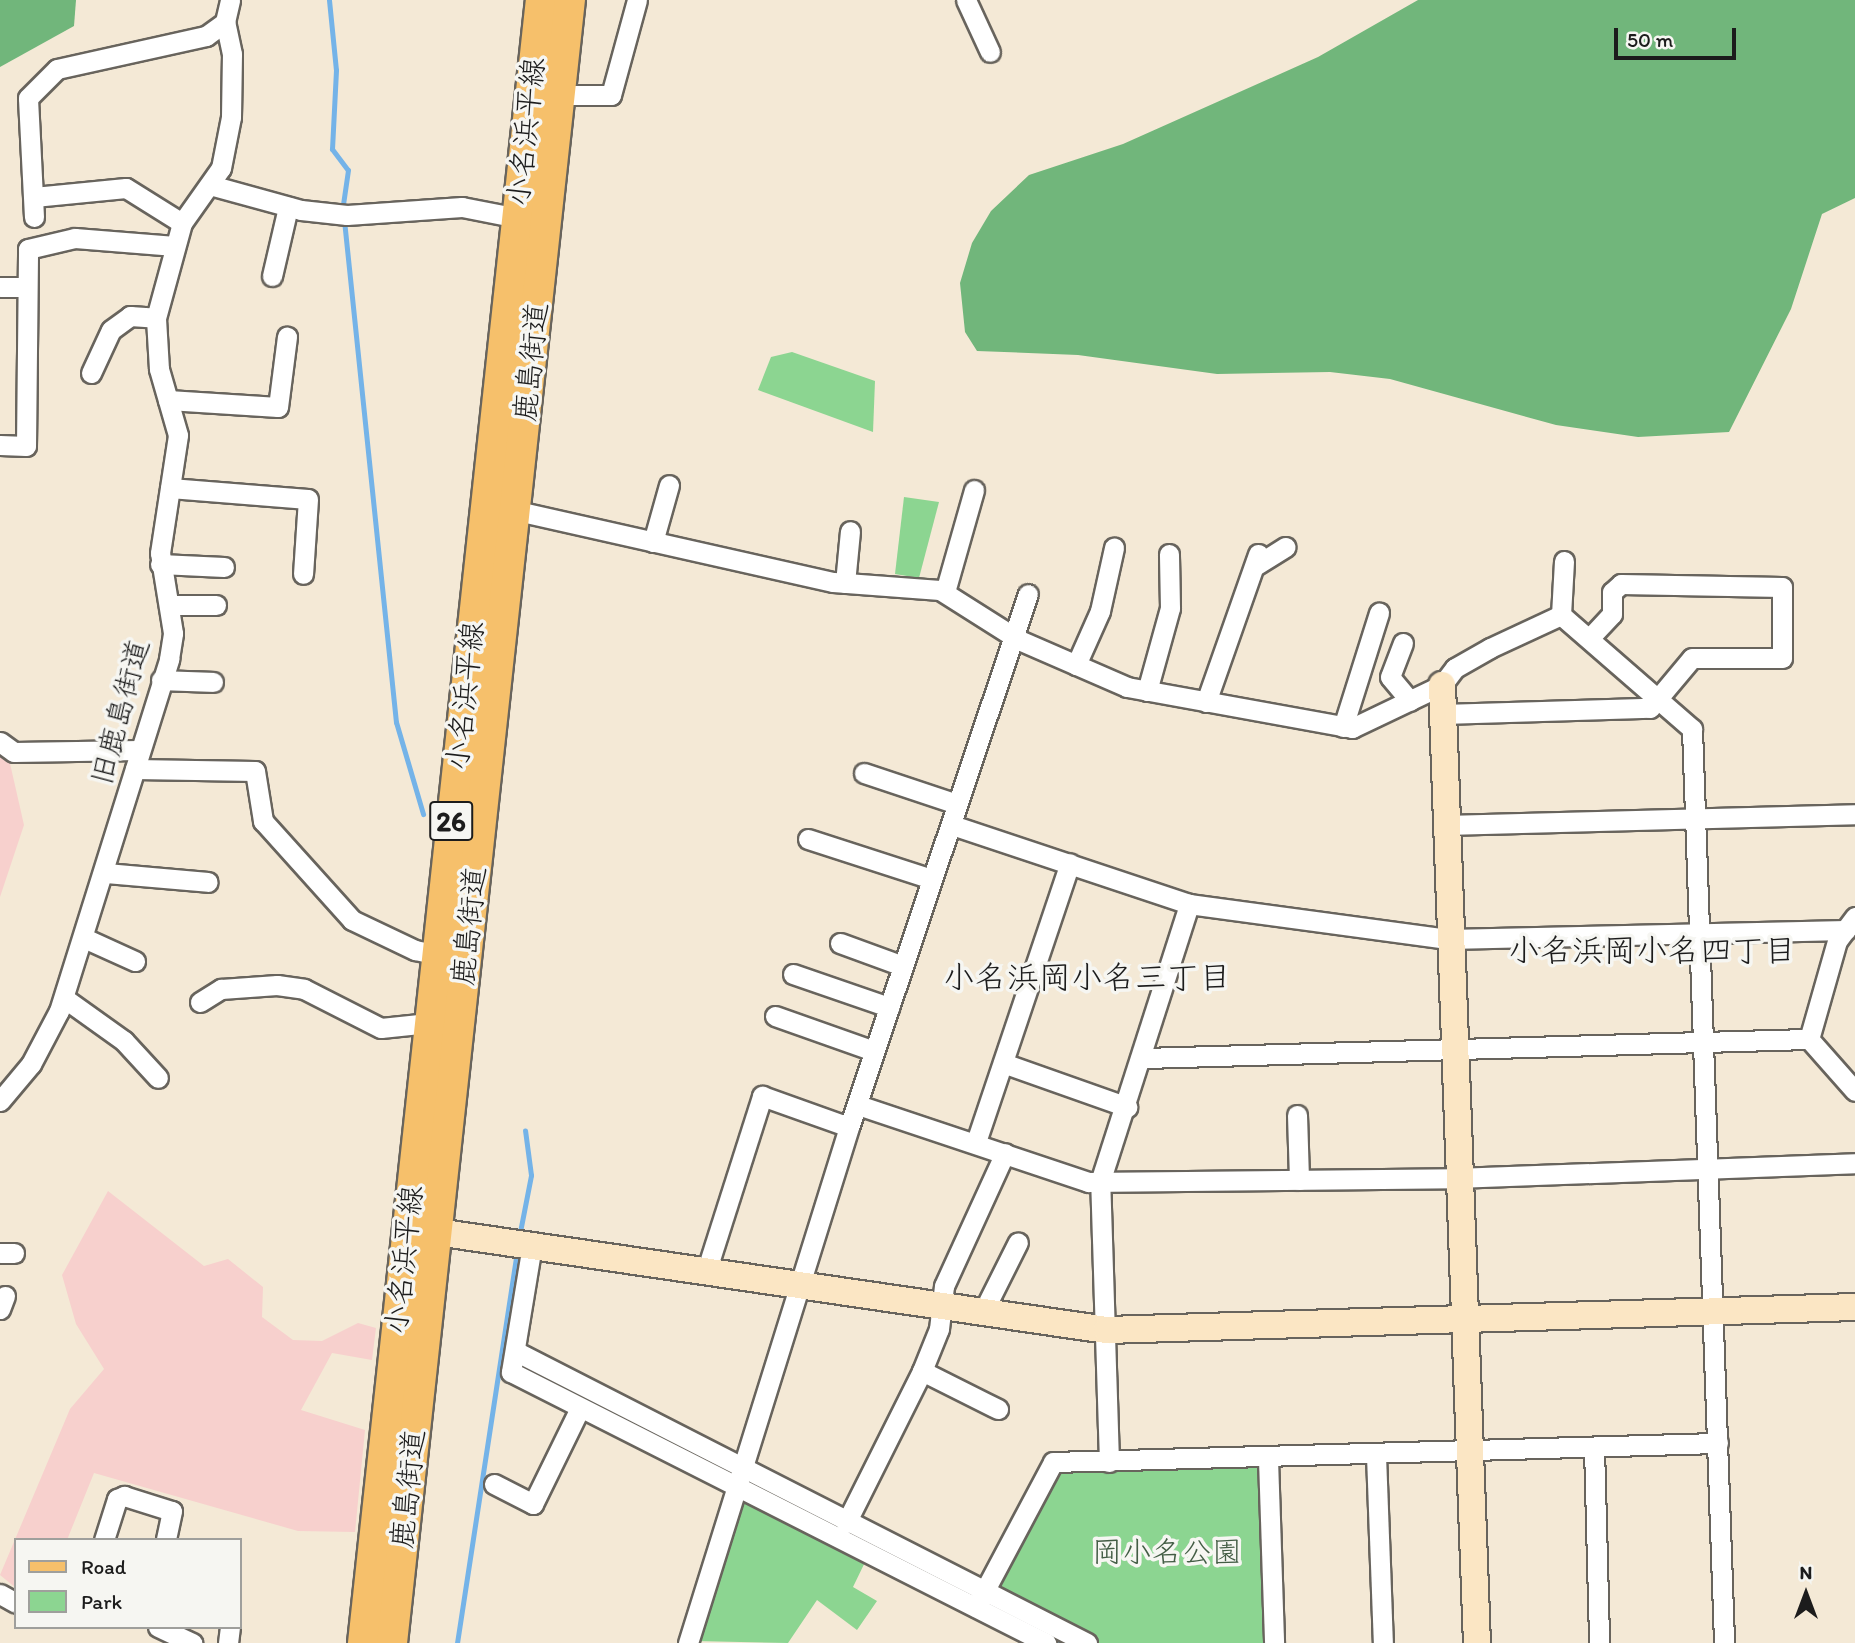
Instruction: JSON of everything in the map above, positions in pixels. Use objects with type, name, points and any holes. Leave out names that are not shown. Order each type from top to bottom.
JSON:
[{"type":"main road","name":"小名浜平線","points":[[501,508],[517,217],[541,0]]},
{"type":"main road","name":"鹿島街道","points":[[392,1643],[439,1231],[451,957],[501,508],[546,225],[570,0]]},
{"type":"main road","name":"小名浜平線","points":[[363,1643],[429,1023],[451,957]]},
{"type":"street","points":[[561,94],[611,95],[637,0]]},
{"type":"street","points":[[966,0],[990,52]]},
{"type":"street","points":[[34,217],[27,98],[57,68],[206,36],[223,8]]},
{"type":"street","name":"旧鹿島街道","points":[[0,1101],[31,1064],[64,998],[106,873],[173,634],[170,605],[160,564],[178,435],[168,400],[156,318],[182,223],[222,168],[232,117],[232,54],[223,8]]},
{"type":"street","points":[[210,185],[288,207],[342,214],[462,207],[546,225]]},
{"type":"street","points":[[34,197],[126,188],[182,223]]},
{"type":"street","points":[[272,276],[288,207]]},
{"type":"street","points":[[0,445],[26,446],[27,249],[75,238],[175,246]]},
{"type":"street","points":[[0,287],[27,287]]},
{"type":"street","points":[[91,373],[111,330],[130,316],[156,318]]},
{"type":"street","points":[[168,400],[278,407],[287,337]]},
{"type":"street","points":[[653,542],[669,485]]},
{"type":"street","points":[[170,488],[308,499],[303,574]]},
{"type":"street","points":[[945,592],[974,490]]},
{"type":"street","points":[[501,508],[845,583],[945,592],[1013,635],[1076,665],[1147,691],[1343,727],[1359,727],[1442,685],[1455,668],[1561,615]]},
{"type":"street","points":[[845,583],[850,531]]},
{"type":"street","points":[[1206,702],[1257,560],[1286,547]]},
{"type":"street","points":[[1076,665],[1100,611],[1114,548]]},
{"type":"street","points":[[1147,691],[1170,607],[1169,554]]},
{"type":"street","points":[[1561,615],[1564,561]]},
{"type":"street","points":[[160,564],[224,567]]},
{"type":"street","points":[[1442,714],[1650,708],[1692,658],[1782,658],[1782,587],[1621,584],[1612,592],[1612,614],[1590,638]]},
{"type":"street","points":[[688,1643],[743,1478],[849,1127],[1028,594]]},
{"type":"street","points":[[170,605],[216,605]]},
{"type":"street","points":[[1343,727],[1379,613]]},
{"type":"street","points":[[1561,615],[1658,699],[1696,738],[1700,932],[1716,1311],[1724,1643]]},
{"type":"street","points":[[1403,643],[1390,677],[1410,701]]},
{"type":"street","points":[[161,680],[213,682]]},
{"type":"street","points":[[1442,685],[1448,939],[1454,1052],[1455,1178],[1471,1451],[1477,1643]]},
{"type":"street","points":[[0,742],[14,752],[255,771],[263,821],[352,920],[451,957]]},
{"type":"street","points":[[864,773],[957,804]]},
{"type":"street","points":[[1445,825],[1855,814]]},
{"type":"street","points":[[952,825],[1189,904],[1448,939],[1700,932],[1851,923],[1809,1039]]},
{"type":"street","points":[[808,839],[932,879]]},
{"type":"street","points":[[976,1142],[1070,863]]},
{"type":"street","points":[[106,873],[208,882]]},
{"type":"street","points":[[1109,1462],[1107,1330],[1100,1182],[1144,1058],[1189,904]]},
{"type":"street","points":[[84,938],[135,961]]},
{"type":"street","points":[[840,943],[903,966]]},
{"type":"street","points":[[793,974],[889,1007]]},
{"type":"street","points":[[200,1002],[221,989],[277,985],[304,989],[381,1028],[429,1023]]},
{"type":"street","points":[[64,998],[124,1041],[158,1078]]},
{"type":"street","points":[[775,1016],[874,1051]]},
{"type":"street","points":[[1144,1058],[1454,1052],[1809,1039]]},
{"type":"street","points":[[1809,1039],[1855,1091]]},
{"type":"street","points":[[1003,1063],[1127,1107]]},
{"type":"street","points":[[706,1272],[762,1096],[849,1127]]},
{"type":"street","points":[[858,1105],[1100,1182],[1455,1178],[1855,1163]]},
{"type":"street","points":[[1297,1115],[1299,1180]]},
{"type":"street","points":[[846,1523],[922,1371],[941,1307],[944,1286],[1005,1153]]},
{"type":"street","points":[[407,1229],[523,1243],[982,1314],[1107,1330],[1855,1307]]},
{"type":"street","points":[[982,1314],[1018,1242]]},
{"type":"street","points":[[523,1243],[515,1359],[511,1372],[580,1408],[846,1523],[981,1599],[1046,1643]]},
{"type":"street","points":[[515,1359],[981,1599],[1087,1643]]},
{"type":"street","points":[[922,1371],[998,1409]]},
{"type":"street","points":[[494,1483],[533,1504],[580,1408]]},
{"type":"street","points":[[981,1599],[1053,1462],[1268,1459],[1718,1443]]},
{"type":"street","points":[[1594,1447],[1599,1643]]},
{"type":"street","points":[[1376,1455],[1382,1643]]},
{"type":"street","points":[[1268,1459],[1274,1643]]},
{"type":"street","points":[[105,1538],[117,1499],[124,1496],[172,1511],[166,1538]]},
{"type":"street","points":[[162,1629],[185,1642]]},
{"type":"shaded area","points":[[0,752],[9,759],[24,825],[0,897]]},
{"type":"shaded area","points":[[108,1191],[204,1266],[228,1259],[263,1287],[262,1317],[293,1340],[322,1341],[358,1323],[376,1328],[372,1360],[332,1353],[301,1410],[365,1430],[355,1532],[298,1531],[94,1473],[68,1538],[16,1538],[70,1409],[104,1369],[76,1324],[62,1275]]},
{"type":"shaded area","points":[[14,1542],[14,1586],[0,1575]]},
{"type":"green space","points":[[0,0],[76,0],[74,26],[0,67]]},
{"type":"green space","points":[[1418,0],[1855,0],[1855,198],[1822,214],[1791,309],[1729,432],[1638,437],[1556,425],[1390,379],[1330,372],[1217,374],[1078,355],[977,351],[965,332],[960,283],[972,243],[991,211],[1029,175],[1123,144],[1318,57]]},
{"type":"green space","points":[[792,352],[875,381],[873,432],[758,390],[771,357]]},
{"type":"green space","points":[[904,497],[939,502],[919,578],[895,574]]},
{"type":"green space","name":"岡小名公園","points":[[1268,1459],[1274,1643],[1087,1643],[985,1592],[1053,1462]]},
{"type":"green space","points":[[740,1498],[868,1556],[853,1587],[877,1601],[857,1630],[817,1600],[788,1643],[694,1641]]},
{"type":"waterway","points":[[329,0],[336,70],[332,149],[348,170],[342,211]]},
{"type":"waterway","points":[[344,220],[396,722],[423,814]]},
{"type":"waterway","points":[[519,1237],[531,1175],[525,1130]]},
{"type":"waterway","points":[[457,1643],[517,1250]]},
{"type":"waterway","points":[[1049,1635],[1064,1643]]},
{"type":"district","name":"小名浜岡小名四丁目","points":[[1652,950]]},
{"type":"district","name":"小名浜岡小名三丁目","points":[[1087,977]]}]
